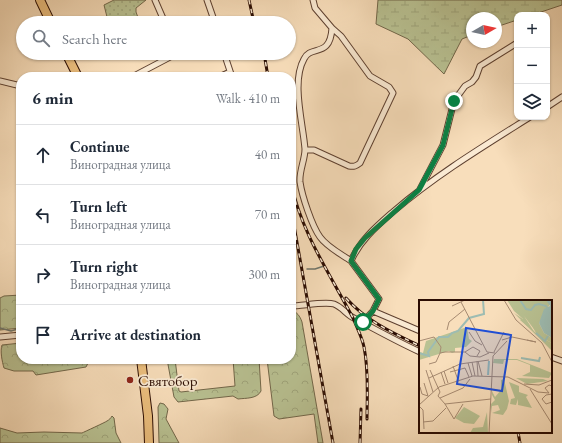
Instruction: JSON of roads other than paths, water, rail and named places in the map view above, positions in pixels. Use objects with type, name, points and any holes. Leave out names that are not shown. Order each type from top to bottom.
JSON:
[{"type":"main road","points":[[41,0],[48,16]]},
{"type":"main road","points":[[70,60],[76,72]]},
{"type":"main road","points":[[142,364],[148,416],[149,443]]},
{"type":"street","points":[[155,0],[162,16]]},
{"type":"street","points":[[207,0],[213,16]]},
{"type":"street","points":[[305,150],[314,150],[349,166],[357,166],[360,163],[393,93],[392,89],[370,76],[341,36],[315,8],[313,0]]},
{"type":"street","points":[[332,28],[327,46],[304,57],[298,75],[305,150],[300,180],[303,198],[320,236],[330,247],[351,261],[379,299],[373,311],[363,322]]},
{"type":"street","points":[[419,190],[443,145],[454,101],[465,86],[472,82],[476,77],[480,66],[514,45]]},
{"type":"street","points":[[142,72],[164,60]]},
{"type":"street","points":[[226,60],[230,72]]},
{"type":"street","points":[[0,81],[16,85]]},
{"type":"street","points":[[550,105],[562,97]]},
{"type":"street","points":[[351,261],[356,249],[365,238],[419,190],[525,120]]},
{"type":"street","points":[[296,306],[328,303],[334,304],[353,318],[419,352]]},
{"type":"street","points":[[373,311],[419,331]]},
{"type":"street","points":[[0,337],[16,335]]},
{"type":"street","points":[[552,357],[562,361]]},
{"type":"waterway","points":[[307,269],[315,269],[324,266]]},
{"type":"waterway","points":[[0,328],[11,331],[16,330]]},
{"type":"railway","points":[[249,0],[252,16]]},
{"type":"railway","points":[[265,60],[267,72]]},
{"type":"railway","points":[[296,201],[309,236],[353,318],[362,340],[367,365],[367,419]]},
{"type":"railway","points":[[296,237],[333,443]]},
{"type":"railway","points":[[346,298],[371,320],[419,346]]},
{"type":"railway","points":[[360,443],[361,409]]},
{"type":"railway","points":[[518,433],[520,443]]},
{"type":"place","name":"Святобор","points":[[130,380]]}]
